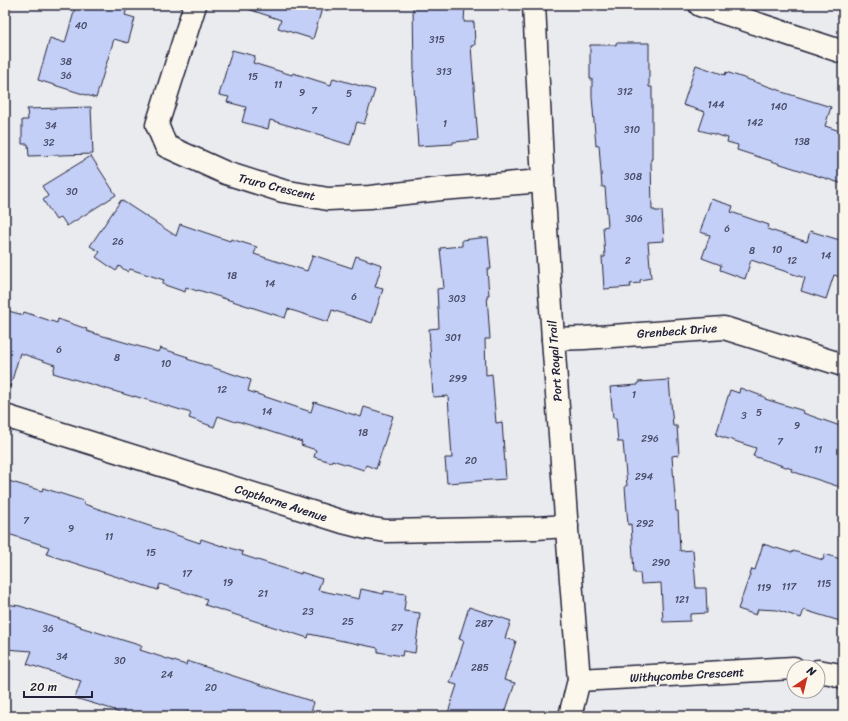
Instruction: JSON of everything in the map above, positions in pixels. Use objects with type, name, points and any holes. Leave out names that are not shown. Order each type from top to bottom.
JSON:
[{"type":"street","name":"Truro Crescent","points":[[195,5],[157,125],[166,146],[226,173],[284,190],[328,199],[370,197],[441,189],[543,181]]},
{"type":"street","name":"Port Royal Trail","points":[[534,5],[553,339],[579,680],[570,716]]},
{"type":"street","points":[[700,5],[843,52]]},
{"type":"street","name":"Grenbeck Drive","points":[[553,339],[724,328],[843,365]]},
{"type":"street","name":"Copthorne Avenue","points":[[5,416],[343,522],[367,528],[386,530],[567,526]]},
{"type":"street","name":"Withycombe Crescent","points":[[579,680],[786,668]]},
{"type":"street","points":[[826,672],[843,677]]},
{"type":"building","points":[[76,5],[128,5],[125,15],[135,18],[128,43],[114,39],[96,98],[38,80],[50,38],[65,43]]},
{"type":"building","points":[[249,5],[323,5],[313,39],[278,28],[281,20],[248,9]]},
{"type":"building","points":[[413,5],[465,5],[464,22],[474,22],[475,45],[471,46],[478,140],[453,142],[453,144],[418,146],[413,72]]},
{"type":"building","points":[[616,43],[649,43],[649,87],[652,87],[652,210],[662,211],[664,241],[648,242],[651,278],[640,280],[640,283],[630,284],[631,287],[604,289],[602,257],[605,257],[603,227],[608,226],[605,187],[602,187],[599,145],[596,146],[592,79],[590,79],[590,45],[616,45]]},
{"type":"building","points":[[232,50],[255,56],[253,63],[292,75],[293,73],[331,85],[333,78],[375,90],[364,124],[357,122],[350,145],[270,120],[268,129],[242,122],[246,107],[227,102],[229,97],[219,95]]},
{"type":"building","points":[[696,65],[725,75],[726,72],[782,92],[831,107],[825,126],[843,132],[843,184],[737,150],[738,145],[727,142],[728,138],[699,130],[705,112],[683,105]]},
{"type":"building","points":[[91,107],[93,154],[29,156],[28,144],[22,144],[22,120],[28,120],[27,109]]},
{"type":"building","points":[[91,156],[116,195],[67,226],[61,217],[56,220],[43,200],[48,196],[42,186]]},
{"type":"building","points":[[711,199],[733,206],[731,212],[769,225],[767,229],[807,242],[810,231],[843,241],[843,278],[834,275],[826,299],[801,291],[805,278],[751,260],[745,279],[720,270],[721,265],[702,258],[710,235],[700,232]]},
{"type":"building","points":[[121,200],[176,236],[180,224],[230,241],[231,239],[257,247],[254,254],[307,271],[313,255],[352,268],[356,256],[382,265],[375,287],[383,289],[372,323],[332,310],[328,322],[288,309],[285,318],[198,290],[197,291],[186,287],[185,292],[162,284],[164,280],[130,269],[128,272],[119,266],[116,271],[96,257],[100,252],[90,246]]},
{"type":"building","points":[[488,237],[491,269],[487,269],[490,339],[485,339],[486,375],[492,374],[496,423],[502,422],[506,479],[447,483],[445,458],[452,458],[448,396],[433,397],[429,329],[439,328],[437,289],[444,288],[440,248],[462,246],[462,240]]},
{"type":"building","points":[[5,310],[23,315],[24,312],[57,323],[58,319],[87,329],[86,331],[158,352],[160,348],[188,357],[187,359],[251,380],[248,391],[311,412],[314,402],[361,417],[364,407],[393,416],[376,469],[366,465],[364,470],[332,460],[331,462],[314,457],[316,450],[301,445],[302,442],[218,416],[214,427],[189,418],[191,413],[53,373],[55,365],[20,353],[10,387],[5,386]]},
{"type":"building","points":[[669,380],[673,426],[677,426],[679,455],[672,456],[676,511],[678,511],[680,551],[693,550],[696,588],[706,588],[707,613],[690,614],[690,621],[663,622],[661,583],[641,584],[640,573],[634,573],[631,524],[628,525],[625,486],[627,486],[623,442],[618,442],[616,418],[613,418],[610,387],[638,385],[638,382]]},
{"type":"building","points":[[740,388],[765,397],[765,399],[804,411],[803,413],[843,427],[843,488],[791,471],[792,469],[753,456],[756,448],[716,435],[730,390],[739,393]]},
{"type":"building","points":[[5,480],[42,491],[43,488],[84,501],[84,504],[200,543],[201,539],[222,545],[243,552],[242,555],[301,574],[301,572],[322,579],[318,590],[359,599],[361,589],[384,594],[384,591],[406,594],[404,611],[420,613],[415,653],[403,651],[402,656],[378,652],[378,648],[309,634],[308,638],[205,605],[207,599],[160,584],[158,590],[46,554],[49,547],[5,533]]},
{"type":"building","points":[[763,544],[792,553],[793,551],[823,560],[825,554],[843,560],[843,622],[804,610],[801,618],[777,610],[758,609],[756,615],[738,609],[752,569],[755,570]]},
{"type":"building","points":[[5,604],[20,606],[81,626],[80,627],[142,646],[140,650],[186,665],[187,661],[314,702],[310,716],[200,716],[186,712],[184,716],[128,716],[114,711],[115,710],[75,698],[81,681],[27,664],[32,651],[5,649]]},
{"type":"building","points":[[469,607],[511,621],[505,638],[516,641],[504,680],[515,683],[504,716],[447,716],[457,685],[450,683],[464,641],[459,639]]}]
